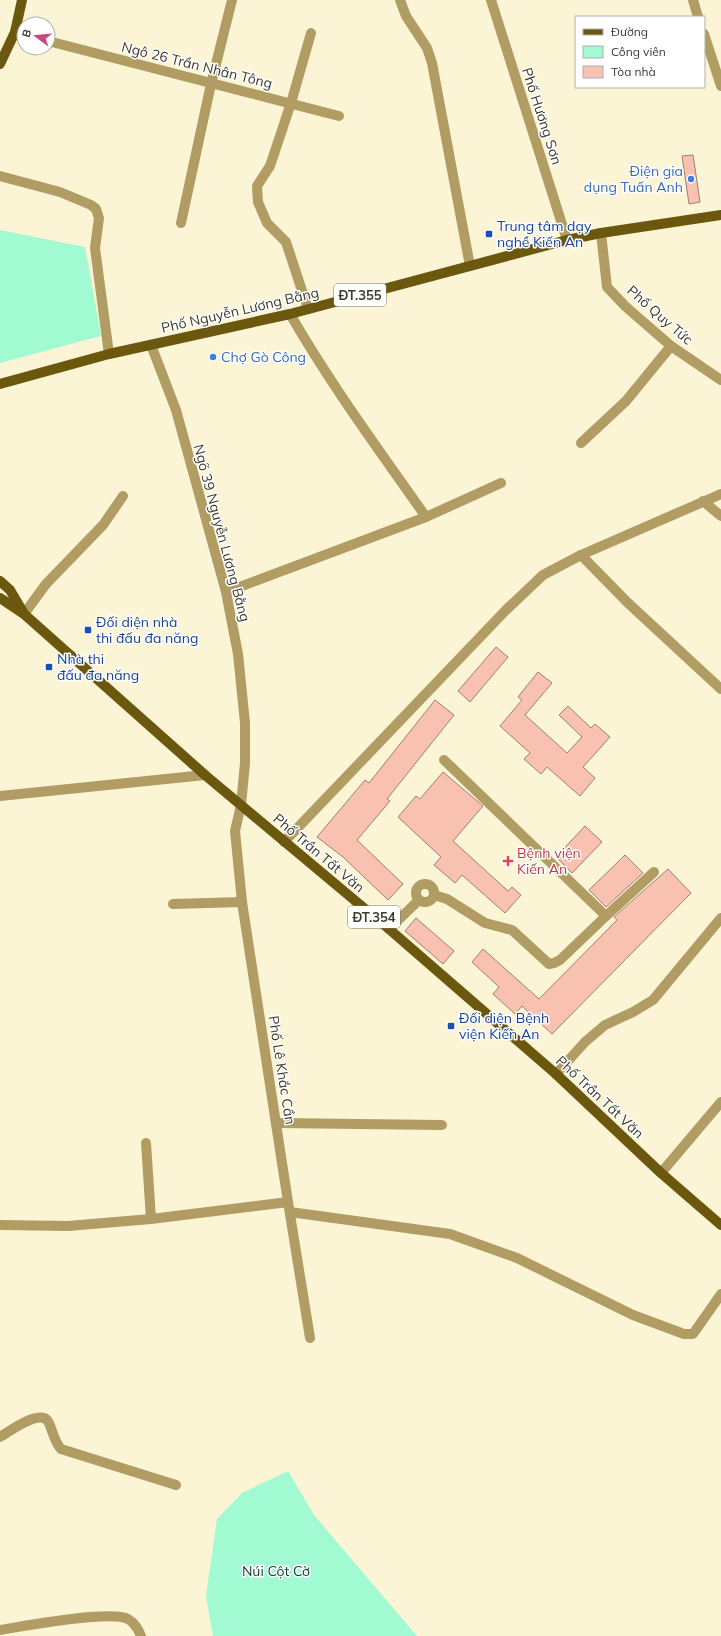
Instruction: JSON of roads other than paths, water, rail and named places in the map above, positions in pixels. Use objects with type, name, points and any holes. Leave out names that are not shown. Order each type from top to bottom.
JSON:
[{"type":"main road","points":[[21,16],[22,0]]},
{"type":"main road","points":[[0,64],[16,38]]},
{"type":"main road","name":"Phố Nguyễn Lương Bằng","points":[[0,384],[109,354],[290,314],[601,232],[721,215]]},
{"type":"main road","name":"Phố Trần Tất Văn","points":[[0,581],[10,590],[24,614]]},
{"type":"main road","name":"Phố Trần Tất Văn","points":[[0,598],[24,614],[205,775],[389,929],[556,1074],[661,1173],[721,1225]]},
{"type":"street","points":[[180,223],[211,84],[232,0]]},
{"type":"street","points":[[400,0],[406,16],[427,48],[432,63],[470,266]]},
{"type":"street","name":"Phố Hương Sơn","points":[[491,0],[567,240]]},
{"type":"street","points":[[693,0],[698,16]]},
{"type":"street","points":[[308,309],[286,242],[267,222],[258,202],[256,186],[270,166],[291,103],[311,33]]},
{"type":"street","points":[[705,37],[721,86]]},
{"type":"street","name":"Ngô 26 Trần Nhân Tông","points":[[56,43],[339,116]]},
{"type":"street","points":[[0,176],[60,192],[91,205],[96,209],[100,218],[95,248],[109,354]]},
{"type":"street","name":"Phố Quy Tức","points":[[601,232],[607,287],[625,306],[670,346],[721,380]]},
{"type":"street","points":[[290,314],[341,397],[426,517]]},
{"type":"street","name":"Ngõ 39 Nguyễn Lương Bằng","points":[[151,345],[176,410],[226,592],[238,654],[244,723],[245,763],[241,805]]},
{"type":"street","points":[[581,443],[626,401],[670,346]]},
{"type":"street","points":[[226,592],[426,517],[501,482]]},
{"type":"street","points":[[284,842],[543,575],[581,554],[721,494]]},
{"type":"street","points":[[24,614],[46,584],[103,525],[123,496]]},
{"type":"street","points":[[703,501],[721,516]]},
{"type":"street","points":[[581,554],[627,602],[721,689]]},
{"type":"street","points":[[444,760],[606,916]]},
{"type":"street","points":[[0,796],[205,775]]},
{"type":"street","name":"Phố Lê Khắc Cần","points":[[241,805],[235,831],[242,902],[310,1338]]},
{"type":"street","points":[[434,895],[447,899],[485,923],[502,926],[512,930],[549,964],[560,960],[654,872]]},
{"type":"street","points":[[418,900],[416,897],[417,889],[424,884],[431,887],[434,895]]},
{"type":"street","points":[[418,900],[422,902],[430,901],[434,895]]},
{"type":"street","points":[[389,929],[418,900]]},
{"type":"street","points":[[173,904],[242,902]]},
{"type":"street","points":[[556,1074],[585,1042],[605,1025],[634,1012],[653,1000],[721,918]]},
{"type":"street","points":[[661,1173],[721,1102]]},
{"type":"street","points":[[276,1123],[442,1125]]},
{"type":"street","points":[[146,1143],[151,1219]]},
{"type":"street","points":[[0,1225],[68,1226],[151,1219],[288,1202]]},
{"type":"street","points":[[290,1212],[450,1234],[517,1258],[633,1315],[684,1334],[692,1334],[721,1294]]},
{"type":"street","points":[[0,1437],[35,1418],[46,1418],[56,1444],[61,1449],[176,1485]]},
{"type":"street","points":[[0,1630],[99,1616],[119,1616],[129,1619],[138,1628],[141,1636]]},
{"type":"place","name":"Điện gia dụng Tuấn Anh","points":[[691,179]]},
{"type":"place","name":"Trung tâm dạy nghề Kiến An","points":[[489,234]]},
{"type":"place","name":"Chợ Gò Công","points":[[213,357]]},
{"type":"place","name":"Đối diện nhà thi đấu đa năng","points":[[88,630]]},
{"type":"place","name":"Nhà thi đấu đa năng","points":[[49,667]]},
{"type":"place","name":"Bệnh viện Kiến An","points":[[508,861]]},
{"type":"place","name":"Đối diện Bệnh viện Kiến An","points":[[451,1026]]},
{"type":"park label","name":"Núi Cột Cờ","points":[[276,1571]]}]
